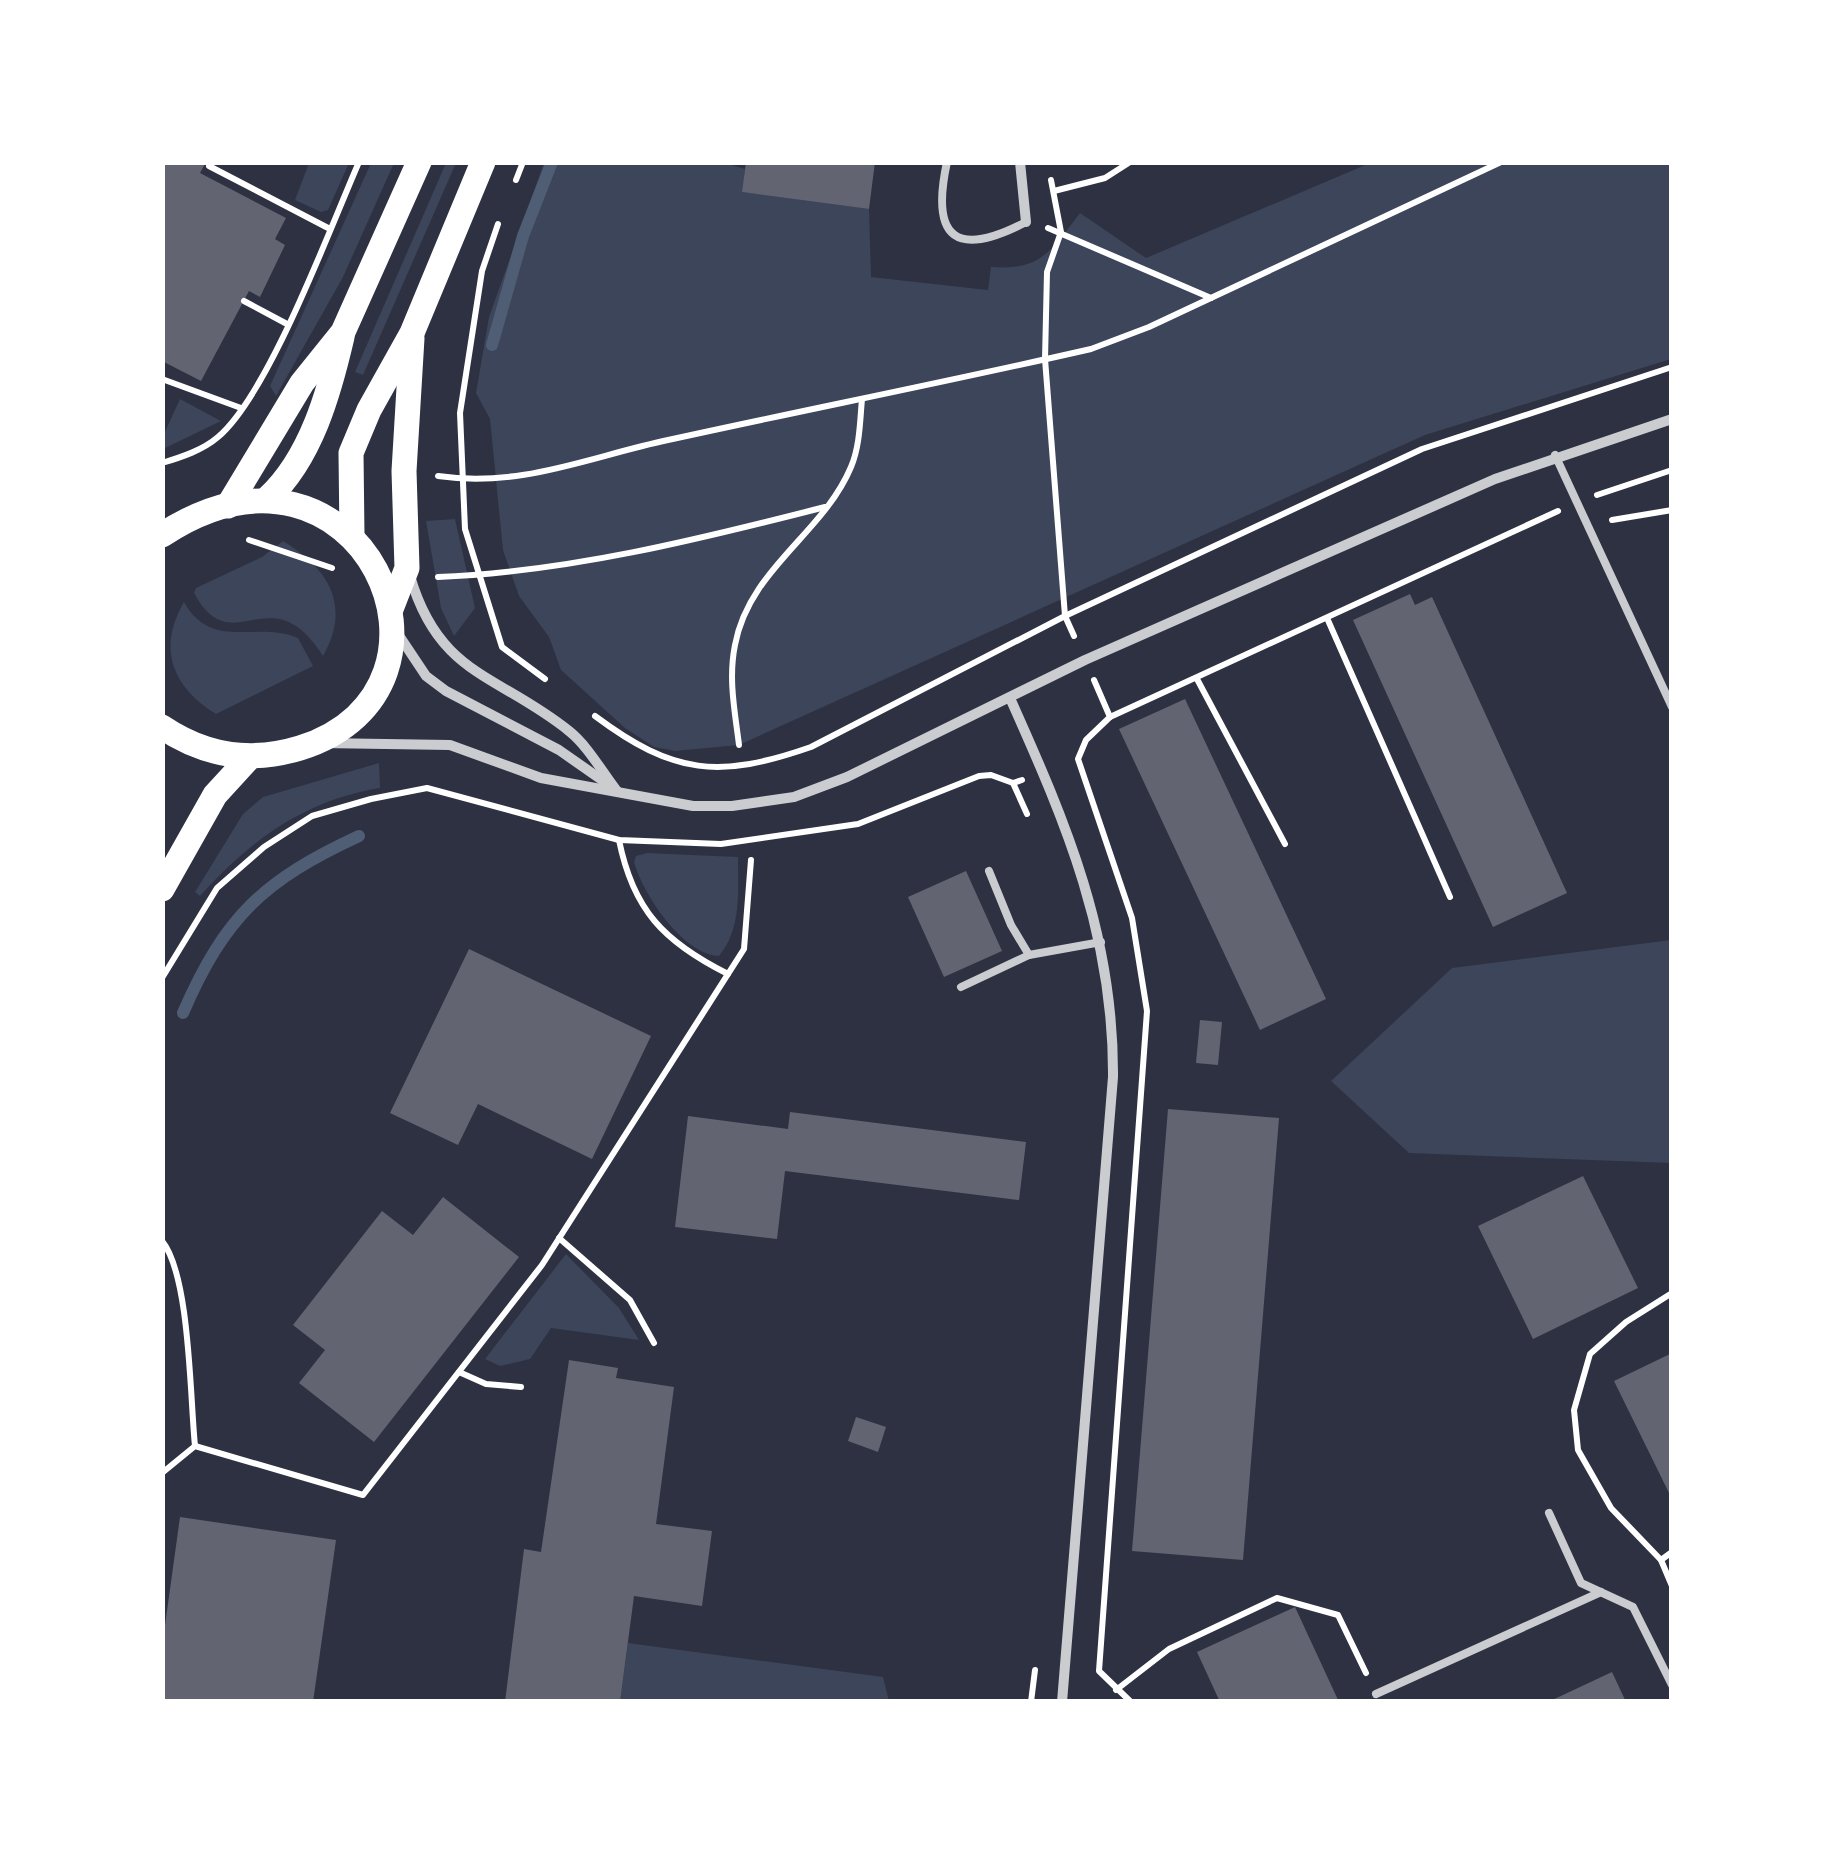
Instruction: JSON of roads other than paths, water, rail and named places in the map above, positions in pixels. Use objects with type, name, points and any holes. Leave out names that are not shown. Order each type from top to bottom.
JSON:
[{"type":"main road","points":[[268,498],[292,473],[329,394],[343,332],[419,162]]},
{"type":"main road","points":[[392,618],[352,536],[351,453],[369,410],[412,334],[483,162]]},
{"type":"main road","points":[[228,506],[302,382],[343,332]]},
{"type":"main road","points":[[162,728],[179,739],[248,759],[314,744],[348,724],[387,675],[392,618],[407,568],[404,471],[412,334]]},
{"type":"main road","points":[[162,535],[228,506],[268,498],[301,504],[352,536]]},
{"type":"main road","points":[[162,889],[215,795],[248,759]]},
{"type":"street","points":[[1020,162],[1026,222]]},
{"type":"street","points":[[314,744],[450,745],[541,778],[692,806],[732,806],[794,796],[847,777],[1120,644],[1555,455],[1672,419]]},
{"type":"street","points":[[407,568],[426,621],[447,650],[573,734],[618,792]]},
{"type":"street","points":[[392,618],[418,666],[446,691],[559,750],[618,792]]},
{"type":"street","points":[[1010,698],[1085,876],[1114,1013],[1113,1076],[1062,1702]]},
{"type":"lane","points":[[944,164],[940,216],[950,234],[962,242],[993,239],[1026,222]]},
{"type":"lane","points":[[1555,455],[1672,707]]},
{"type":"lane","points":[[989,871],[1011,925],[1029,955]]},
{"type":"lane","points":[[960,987],[1029,955],[1101,942]]},
{"type":"lane","points":[[1549,1514],[1580,1583],[1633,1607],[1672,1686]]},
{"type":"lane","points":[[1376,1694],[1601,1592]]},
{"type":"waterway","points":[[492,345],[523,236],[552,162]]},
{"type":"waterway","points":[[183,1013],[215,951],[251,905],[297,869],[359,836]]}]
